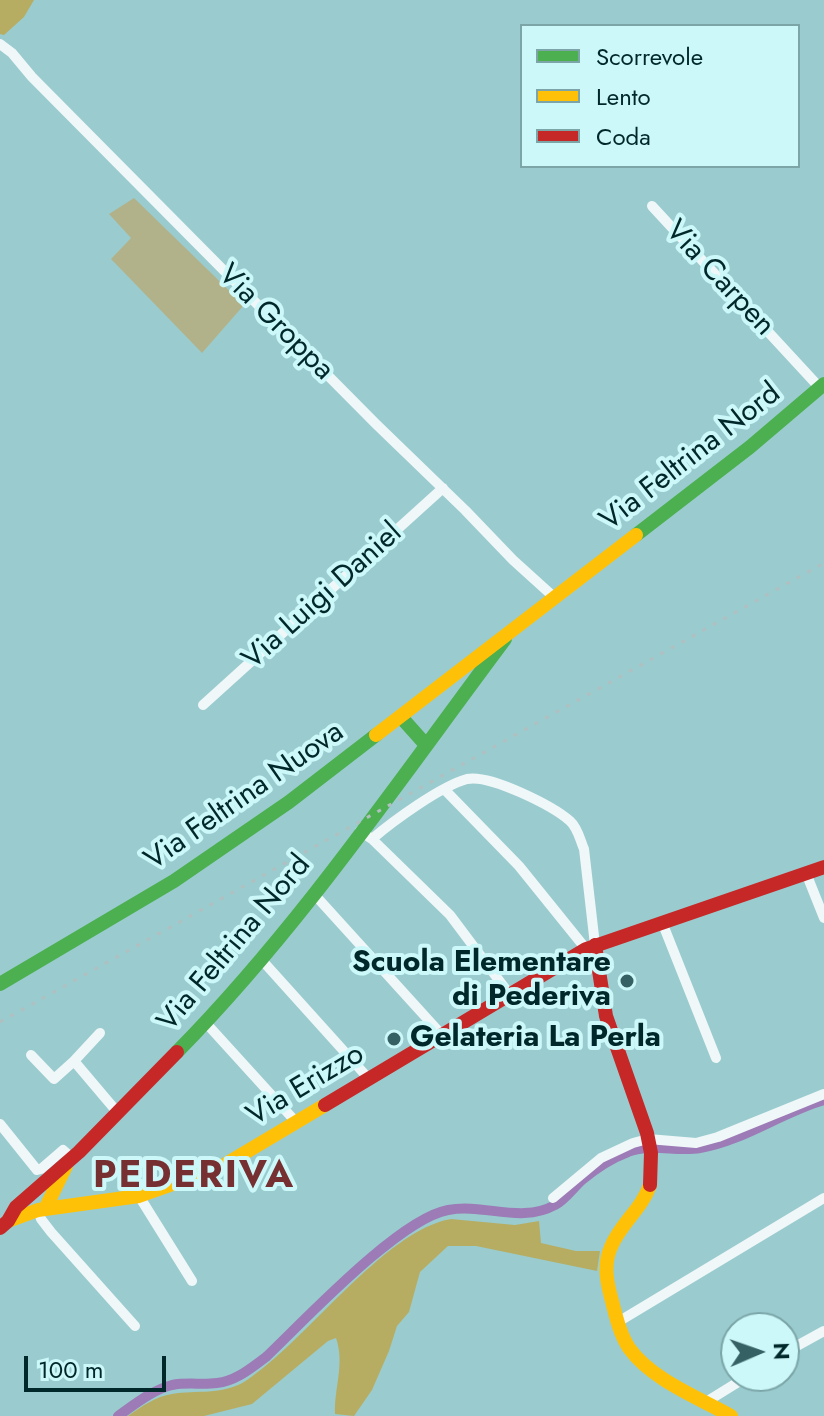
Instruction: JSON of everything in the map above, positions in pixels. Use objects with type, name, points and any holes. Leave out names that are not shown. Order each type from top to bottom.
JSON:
[{"type":"main road","name":"Via Feltrina Nord","points":[[4,1225],[16,1207],[70,1160],[206,1023],[366,835],[426,745],[508,635],[750,447],[822,386]]},
{"type":"main road","name":"Via Feltrina Nuova","points":[[0,984],[174,881],[289,802],[508,635]]},
{"type":"main road","points":[[401,717],[426,745]]},
{"type":"main road","name":"Via Erizzo","points":[[4,1225],[42,1210],[139,1196],[221,1167],[590,947],[824,867]]},
{"type":"main road","points":[[590,947],[599,957],[606,1019],[649,1147],[652,1175],[647,1198],[616,1235],[607,1256],[607,1284],[618,1322],[627,1345],[638,1359],[731,1416]]},
{"type":"main road","name":"Via Feltrina Nord","points":[[42,1210],[70,1160]]},
{"type":"main road","points":[[60,1179],[65,1194],[72,1201],[96,1202]]},
{"type":"main road","points":[[36,1189],[42,1210]]},
{"type":"street","name":"Via Groppa","points":[[0,44],[376,424],[555,598]]},
{"type":"street","name":"Via Carpen","points":[[652,206],[822,386]]},
{"type":"street","name":"Via Luigi Daniel","points":[[203,705],[443,488]]},
{"type":"street","points":[[510,995],[450,915],[366,835],[391,824],[469,778],[495,782],[536,800],[570,820],[584,849],[590,947]]},
{"type":"street","points":[[445,790],[519,866],[590,947]]},
{"type":"street","points":[[806,873],[824,918]]},
{"type":"street","points":[[314,894],[442,1035]]},
{"type":"street","points":[[662,922],[716,1058]]},
{"type":"street","points":[[260,958],[369,1079]]},
{"type":"street","points":[[206,1023],[296,1122]]},
{"type":"street","points":[[31,1055],[54,1079],[100,1033]]},
{"type":"street","points":[[74,1061],[118,1113]]},
{"type":"street","points":[[553,1198],[601,1158],[622,1147],[696,1143],[824,1094]]},
{"type":"street","points":[[0,1124],[37,1170],[63,1150],[70,1160]]},
{"type":"street","points":[[139,1196],[192,1281]]},
{"type":"street","points":[[618,1322],[824,1198]]},
{"type":"street","points":[[42,1210],[41,1219],[51,1232],[135,1326]]},
{"type":"street","points":[[800,1344],[824,1331]]},
{"type":"street","points":[[706,1402],[722,1392]]},
{"type":"green space","points":[[134,198],[244,305],[202,353],[111,259],[131,238],[109,214]]},
{"type":"shaded area","points":[[0,0],[34,0],[24,17],[4,35],[0,34]]},
{"type":"shaded area","points":[[451,1219],[515,1225],[539,1221],[541,1243],[576,1251],[600,1251],[597,1271],[476,1246],[448,1246],[420,1272],[409,1312],[397,1326],[372,1390],[354,1416],[335,1414],[340,1357],[336,1338],[328,1341],[252,1404],[204,1416],[128,1416],[166,1395],[218,1390],[244,1382],[293,1342],[372,1265],[425,1228]]},
{"type":"waterway","points":[[118,1416],[165,1387],[217,1383],[243,1373],[266,1357],[379,1251],[428,1217],[462,1209],[516,1213],[542,1210],[559,1203],[598,1168],[628,1152],[645,1148],[691,1149],[716,1144],[824,1100]]},
{"type":"railway","points":[[0,1022],[824,563]]},
{"type":"traffic: fast","points":[[636,535],[750,447],[824,384]]},
{"type":"traffic: fast","points":[[177,1052],[307,903],[505,639]]},
{"type":"traffic: fast","points":[[401,717],[426,745]]},
{"type":"traffic: fast","points":[[0,984],[174,881],[289,802],[376,735]]},
{"type":"traffic: slow","points":[[376,735],[636,535]]},
{"type":"traffic: slow","points":[[8,1221],[38,1210],[139,1196],[221,1167],[325,1105]]},
{"type":"traffic: slow","points":[[45,1209],[66,1166]]},
{"type":"traffic: slow","points":[[650,1185],[642,1202],[615,1239],[606,1267],[623,1337],[629,1348],[650,1369],[676,1387],[731,1416]]},
{"type":"traffic: jam","points":[[325,1105],[586,949],[824,867]]},
{"type":"traffic: jam","points":[[595,945],[606,1016],[647,1133],[651,1153],[650,1185]]},
{"type":"traffic: jam","points":[[0,1228],[16,1207],[79,1152],[177,1052]]},
{"type":"place","name":"Scuola Elementare di Pederiva","points":[[627,981]]},
{"type":"place","name":"Gelateria La Perla","points":[[394,1039]]},
{"type":"district","name":"PEDERIVA","points":[[194,1178]]}]
